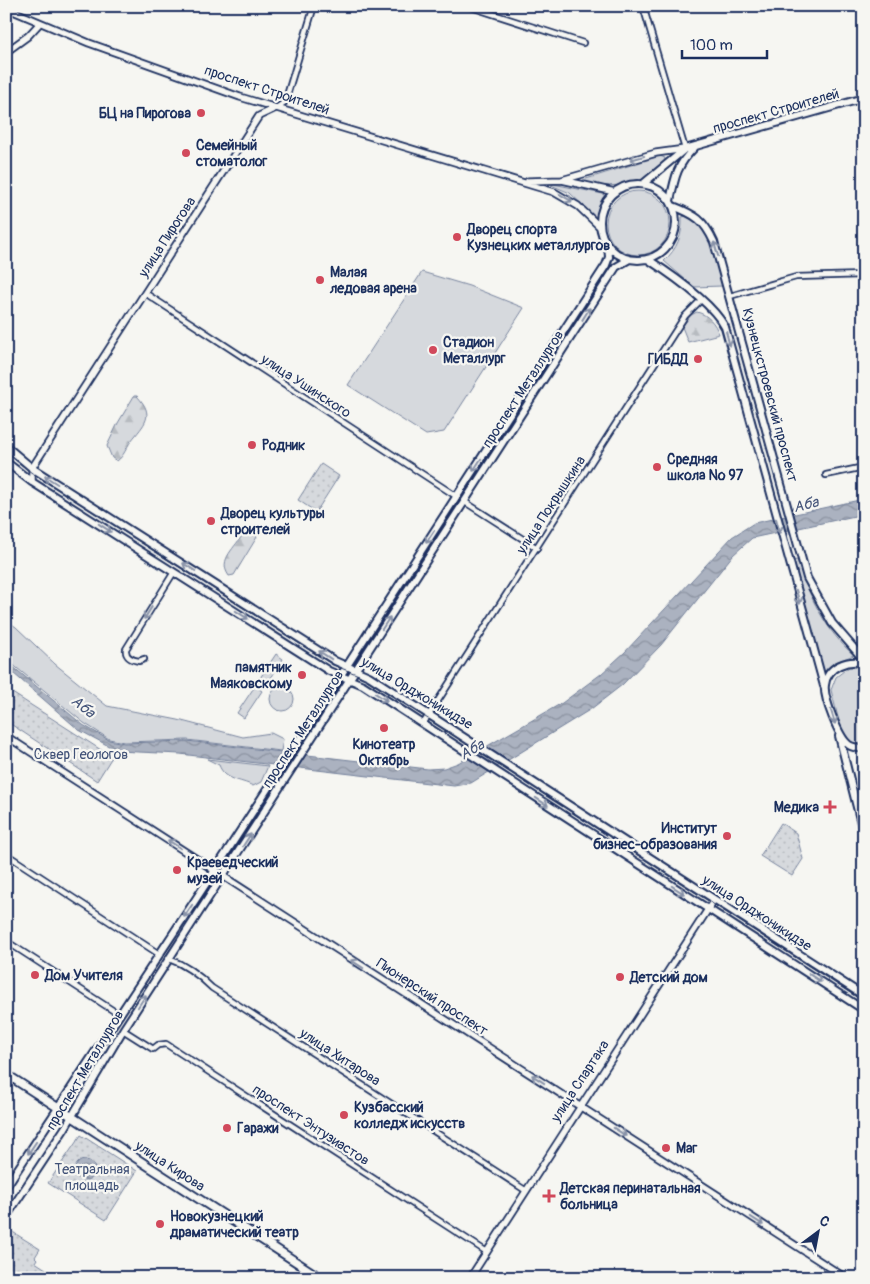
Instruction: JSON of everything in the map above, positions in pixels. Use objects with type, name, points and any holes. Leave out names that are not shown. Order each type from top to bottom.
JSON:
[{"type":"main road","name":"проспект Строителей","points":[[685,149],[864,98]]},
{"type":"main road","points":[[672,203],[654,187],[643,184],[623,187],[615,192],[606,201],[601,213],[600,227],[608,246],[628,260],[649,260],[661,254],[670,244],[676,232],[677,219],[672,203],[676,171],[683,159],[695,147]]},
{"type":"main road","points":[[643,184],[685,149]]},
{"type":"main road","name":"Кузнецкстроевский проспект","points":[[672,203],[700,219],[708,229],[730,296],[807,578],[820,604],[841,636],[864,662]]},
{"type":"main road","name":"проспект Металлургов","points":[[6,1218],[169,959],[278,773],[606,265],[608,246]]},
{"type":"main road","name":"проспект Металлургов","points":[[6,1188],[159,954],[286,779],[616,267],[628,260]]},
{"type":"main road","name":"Кузнецкстроевский проспект","points":[[649,260],[701,300],[716,314],[725,328],[785,550],[839,734]]},
{"type":"main road","name":"улица Орджоникидзе","points":[[6,446],[32,468],[335,661],[356,669],[429,714],[864,996]]},
{"type":"main road","name":"улица Орджоникидзе","points":[[6,462],[32,482],[329,671],[350,678],[423,724],[864,1010]]},
{"type":"main road","points":[[824,686],[828,677],[839,666],[848,662],[864,662]]},
{"type":"main road","points":[[839,734],[849,745],[864,749]]},
{"type":"main road","points":[[839,734],[864,835]]},
{"type":"main road","name":"улица Кирова","points":[[6,1074],[321,1278]]},
{"type":"street","name":"улица Пирогова","points":[[32,468],[259,116],[285,102],[314,6]]},
{"type":"street","points":[[468,6],[583,43]]},
{"type":"street","points":[[562,180],[656,152],[685,149],[643,6]]},
{"type":"street","name":"проспект Строителей","points":[[6,8],[39,24],[240,97],[525,181]]},
{"type":"street","points":[[6,52],[28,36],[39,24]]},
{"type":"street","points":[[525,181],[562,180],[615,192]]},
{"type":"street","points":[[525,181],[566,198],[600,227]]},
{"type":"street","points":[[730,296],[796,277],[864,275]]},
{"type":"street","name":"улица Ушинского","points":[[145,294],[456,496]]},
{"type":"street","name":"улица Покрышкина","points":[[423,724],[685,316],[701,300]]},
{"type":"street","points":[[826,475],[864,467]]},
{"type":"street","points":[[32,468],[32,482]]},
{"type":"street","points":[[465,502],[537,548]]},
{"type":"street","points":[[144,659],[139,661],[133,660],[127,656],[126,648],[174,572]]},
{"type":"street","name":"Пионерский проспект","points":[[6,736],[220,871],[846,1278]]},
{"type":"street","points":[[6,854],[159,954]]},
{"type":"street","name":"улица Спартака","points":[[470,1278],[579,1106],[714,900]]},
{"type":"street","points":[[6,941],[120,1015]]},
{"type":"street","name":"улица Хитарова","points":[[169,959],[178,962],[200,976],[212,988],[525,1190]]},
{"type":"street","name":"проспект Энтузиастов","points":[[123,1030],[154,1050],[158,1044],[166,1044],[486,1252]]},
{"type":"green space","points":[[660,156],[665,158],[662,167],[654,174],[643,179],[630,183],[603,186],[583,180]]},
{"type":"green space","points":[[551,185],[603,194],[606,198],[597,216],[594,216],[570,193]]},
{"type":"green space","points":[[638,191],[650,193],[661,200],[668,211],[670,223],[668,235],[661,246],[650,253],[638,255],[626,253],[615,246],[608,235],[606,223],[608,211],[615,200],[626,193]]},
{"type":"green space","points":[[686,216],[702,229],[712,246],[722,286],[694,287],[664,261],[676,247],[680,236],[682,217]]},
{"type":"green space","name":"Стадион Металлург","points":[[422,272],[469,286],[524,308],[444,432],[426,435],[348,385]]},
{"type":"green space","points":[[697,312],[711,320],[719,334],[688,342],[682,327],[691,315]]},
{"type":"green space","points":[[134,396],[137,396],[146,409],[146,420],[117,461],[112,458],[107,446]]},
{"type":"green space","points":[[321,464],[339,476],[316,512],[298,500]]},
{"type":"green space","points":[[244,532],[252,532],[257,537],[234,575],[229,576],[226,570],[226,559]]},
{"type":"green space","points":[[797,560],[819,612],[835,635],[854,655],[833,663],[825,675],[792,561]]},
{"type":"green space","points":[[6,620],[55,664],[107,706],[178,720],[243,737],[271,733],[283,739],[281,751],[187,740],[124,742],[109,739],[84,723],[6,659]]},
{"type":"green space","points":[[276,654],[283,659],[266,686],[258,681]]},
{"type":"green space","points":[[849,667],[864,668],[864,744],[851,742],[842,733],[831,690],[836,677]]},
{"type":"green space","points":[[255,686],[262,691],[244,718],[237,713]]},
{"type":"green space","points":[[282,687],[287,688],[293,694],[293,704],[287,710],[282,711],[277,710],[271,704],[270,699],[271,694],[277,688]]},
{"type":"green space","name":"Сквер Геологов","points":[[6,689],[112,757],[97,781],[6,721]]},
{"type":"green space","points":[[207,759],[268,766],[261,782],[253,786],[229,777],[219,765]]},
{"type":"green space","points":[[781,823],[796,833],[803,859],[792,876],[760,856]]},
{"type":"green space","name":"Театральная площадь","points":[[81,1135],[137,1171],[106,1220],[48,1183]]},
{"type":"green space","points":[[11,1231],[40,1249],[35,1257],[37,1259],[35,1262],[60,1278],[6,1278],[6,1249],[10,1243],[6,1238]]},
{"type":"water","name":"Аба","points":[[864,499],[864,514],[752,538],[733,555],[661,645],[622,685],[591,709],[471,783],[454,786],[180,754],[118,751],[79,730],[6,667],[6,661],[83,725],[109,740],[124,743],[187,741],[428,769],[444,768],[458,763],[562,703],[601,674],[625,652],[732,537],[754,523]]},
{"type":"water","points":[[85,1160],[92,1163],[95,1170],[92,1177],[85,1180],[78,1177],[75,1170],[78,1163]]},
{"type":"tram line","points":[[6,453],[32,473],[333,665],[359,675],[382,689],[864,1002]]},
{"type":"place","name":"БЦ на Пирогова","points":[[201,113]]},
{"type":"place","name":"Семейный стоматолог","points":[[186,153]]},
{"type":"place","name":"Дворец спорта Кузнецких металлургов","points":[[457,237]]},
{"type":"place","name":"Малая ледовая арена","points":[[320,280]]},
{"type":"place","name":"Стадион Металлург","points":[[433,350]]},
{"type":"place","name":"ГИБДД","points":[[698,359]]},
{"type":"place","name":"Родник","points":[[252,445]]},
{"type":"place","name":"Средняя школа № 97","points":[[657,467]]},
{"type":"place","name":"Дворец культуры строителей","points":[[211,521]]},
{"type":"place","name":"памятник Маяковскому","points":[[302,675]]},
{"type":"place","name":"Кинотеатр Октябрь","points":[[384,728]]},
{"type":"place","name":"Медика","points":[[830,807]]},
{"type":"place","name":"Институт бизнес-образования","points":[[727,836]]},
{"type":"place","name":"Краеведческий музей","points":[[177,870]]},
{"type":"place","name":"Дом Учителя","points":[[35,975]]},
{"type":"place","name":"Детский дом","points":[[620,977]]},
{"type":"place","name":"Кузбасский колледж искусств","points":[[344,1115]]},
{"type":"place","name":"Гаражи","points":[[227,1128]]},
{"type":"place","name":"Маг","points":[[666,1148]]},
{"type":"place","name":"Детская перинатальная больница","points":[[549,1196]]},
{"type":"place","name":"Новокузнецкий драматический театр","points":[[160,1224]]}]
